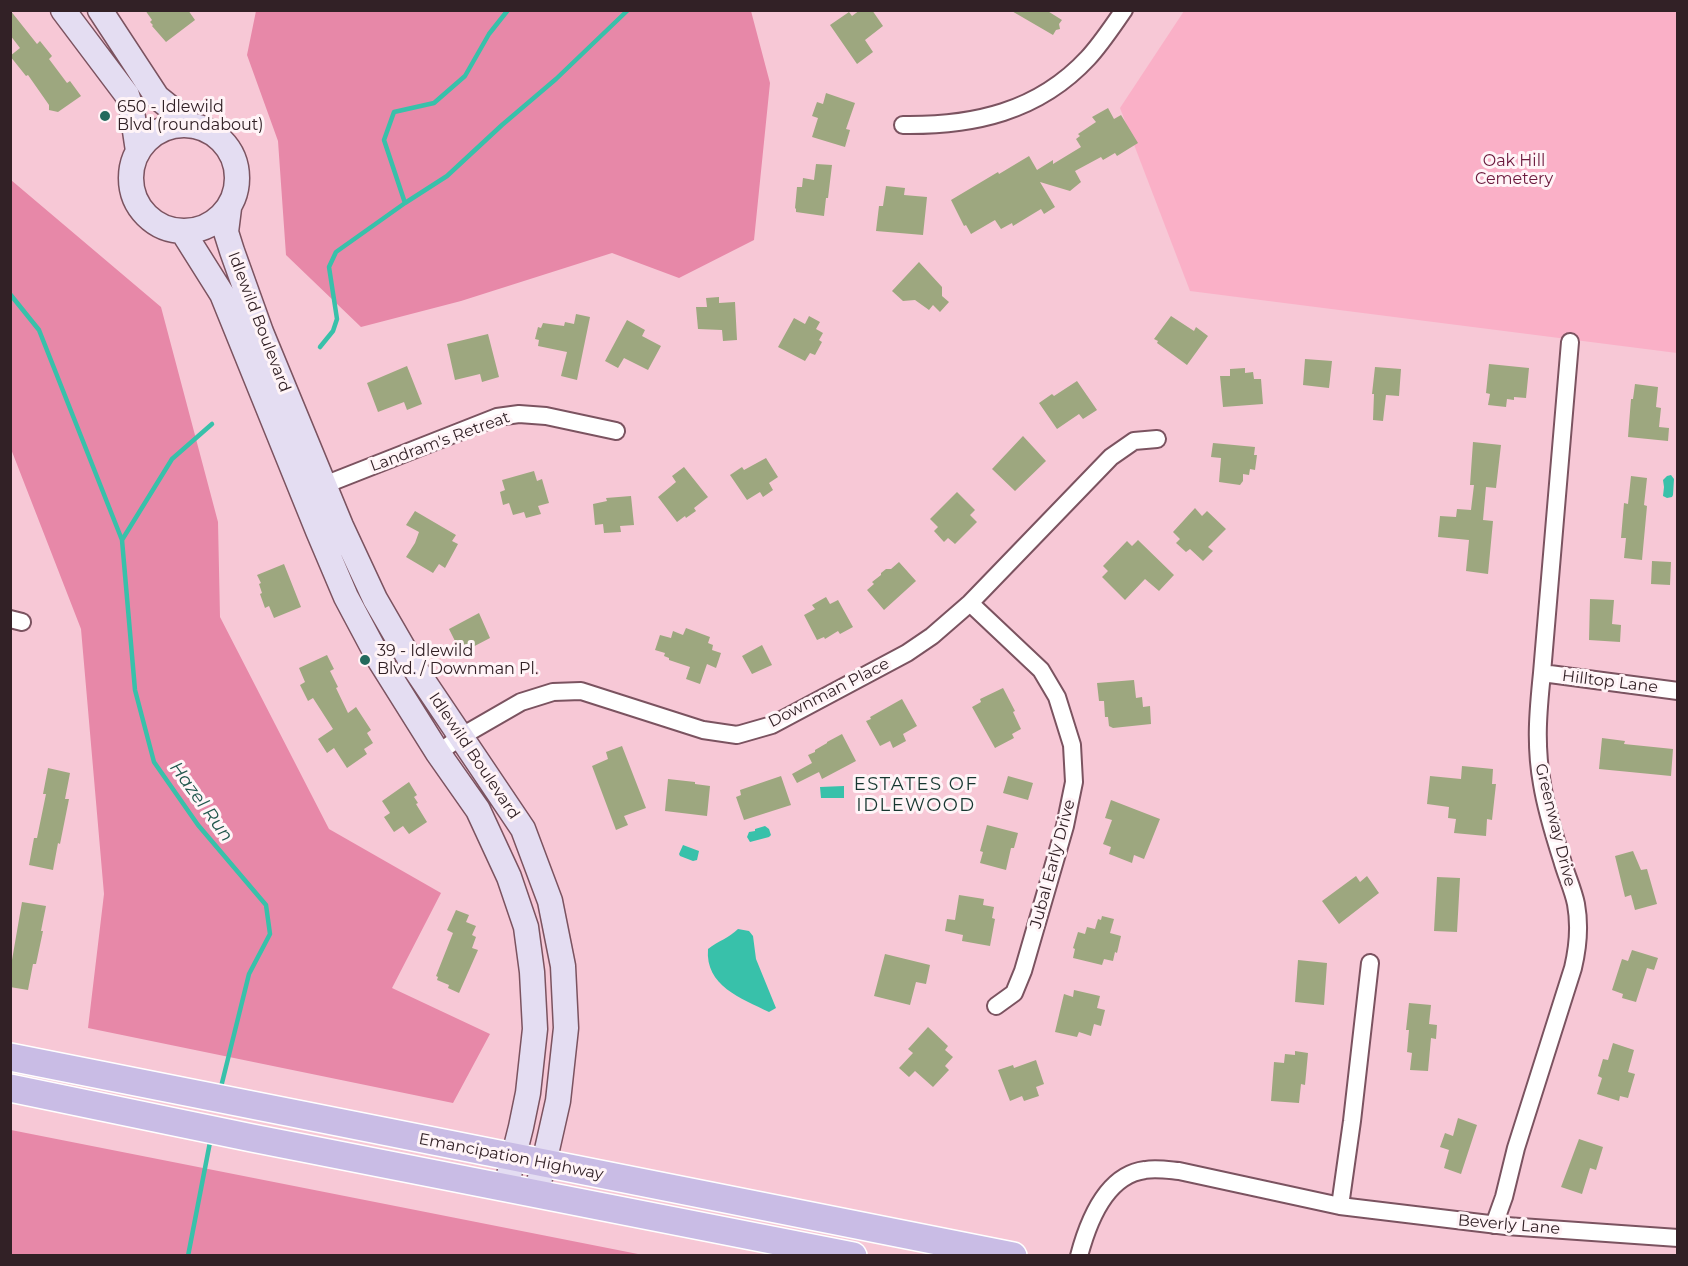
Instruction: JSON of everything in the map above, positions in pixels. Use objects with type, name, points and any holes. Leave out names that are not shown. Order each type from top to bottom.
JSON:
[{"type":"main road","name":"Emancipation Highway","points":[[10,1057],[1012,1256]]},
{"type":"main road","name":"Emancipation Highway","points":[[10,1088],[853,1256]]},
{"type":"street","points":[[63,10],[127,95],[132,111],[138,151]]},
{"type":"street","points":[[100,10],[157,97],[193,126]]},
{"type":"street","points":[[903,125],[960,123],[984,118],[1014,109],[1040,96],[1065,80],[1086,60],[1102,43],[1124,10]]},
{"type":"street","points":[[176,125],[193,126],[208,130],[223,141],[233,156],[238,174],[236,192],[229,208],[216,222],[200,230],[183,232],[167,229],[153,222],[141,210],[134,196],[131,180],[133,164],[138,151],[149,138],[161,130],[176,125]]},
{"type":"street","name":"Idlewild Boulevard","points":[[229,208],[226,231],[313,489],[318,531],[346,597],[379,659],[438,753],[478,810],[509,877],[526,927],[536,1029],[528,1093],[506,1187]]},
{"type":"street","name":"Idlewild Boulevard","points":[[183,232],[222,294],[313,489],[375,599],[416,670],[523,830],[550,901],[563,966],[566,1029],[558,1101],[536,1193]]},
{"type":"street","name":"Greenway Drive","points":[[1494,1225],[1504,1197],[1516,1148],[1574,968],[1577,950],[1576,903],[1561,858],[1542,785],[1537,724],[1570,342]]},
{"type":"street","name":"Landram's Retreat","points":[[313,489],[497,417],[519,414],[546,416],[616,431]]},
{"type":"street","name":"Downman Place","points":[[438,753],[462,736],[521,702],[553,692],[581,692],[616,701],[703,730],[737,735],[772,725],[907,653],[932,636],[970,603],[1111,457],[1134,441],[1157,439]]},
{"type":"street","name":"Jubal Early Drive","points":[[970,603],[1041,670],[1058,697],[1072,745],[1074,782],[1065,826],[1023,971],[1014,993],[996,1006]]},
{"type":"street","name":"Hilltop Lane","points":[[1542,673],[1677,691]]},
{"type":"street","points":[[1340,1206],[1370,963]]},
{"type":"street","name":"Beverly Lane","points":[[1079,1256],[1093,1214],[1105,1196],[1130,1174],[1153,1169],[1179,1171],[1340,1206],[1494,1225],[1677,1238]]},
{"type":"green space","name":"Oak Hill Cemetery","points":[[1184,11],[1677,11],[1677,353],[1190,291],[1120,108]]},
{"type":"shaded area","points":[[256,11],[751,11],[770,83],[754,240],[679,278],[612,253],[461,301],[361,327],[286,255],[278,141],[247,55]]},
{"type":"shaded area","points":[[11,180],[161,307],[218,522],[220,617],[329,829],[441,893],[392,988],[490,1034],[453,1103],[88,1028],[104,894],[81,629],[11,449]]},
{"type":"shaded area","points":[[1671,475],[1674,479],[1673,495],[1667,498],[1663,496],[1663,480]]},
{"type":"shaded area","points":[[844,786],[844,798],[821,798],[820,787]]},
{"type":"shaded area","points":[[765,826],[771,835],[750,842],[747,837],[749,832]]},
{"type":"shaded area","points":[[683,845],[699,851],[697,860],[693,861],[680,856]]},
{"type":"shaded area","points":[[738,929],[749,931],[753,936],[756,959],[776,1008],[769,1012],[727,989],[712,972],[708,949]]},
{"type":"shaded area","points":[[11,1130],[643,1255],[11,1255]]},
{"type":"building","points":[[10,10],[37,44],[40,41],[52,56],[49,59],[67,83],[70,81],[81,96],[58,112],[49,110],[49,105],[28,75],[26,76],[10,56],[20,48],[10,35]]},
{"type":"building","points":[[145,10],[188,10],[195,20],[166,42],[152,26],[150,22],[152,20]]},
{"type":"building","points":[[860,10],[872,10],[883,26],[865,40],[873,52],[857,64],[830,25],[849,12],[852,16]]},
{"type":"building","points":[[1010,10],[1046,10],[1062,20],[1059,24],[1060,29],[1056,30],[1053,35]]},
{"type":"building","points":[[826,93],[855,103],[846,129],[850,130],[845,147],[812,137],[818,118],[812,116],[817,102],[823,104]]},
{"type":"building","points":[[1108,108],[1114,119],[1121,115],[1138,143],[1117,156],[1115,153],[1103,160],[1101,157],[1075,171],[1081,182],[1070,191],[1040,182],[1055,207],[1044,214],[1041,209],[1013,226],[1012,223],[1001,229],[995,220],[971,234],[966,225],[964,226],[951,200],[1029,156],[1037,170],[1053,160],[1053,164],[1081,147],[1076,139],[1080,136],[1078,134],[1096,122],[1092,117]]},
{"type":"building","points":[[816,164],[832,165],[824,216],[796,212],[795,208],[797,187],[802,187],[803,178],[814,180]]},
{"type":"building","points":[[886,186],[905,188],[904,195],[927,197],[923,235],[876,231],[879,206],[883,206]]},
{"type":"building","points":[[919,262],[942,287],[942,296],[949,302],[940,312],[933,305],[929,310],[915,300],[903,301],[892,291]]},
{"type":"building","points":[[719,297],[719,303],[735,302],[737,340],[723,341],[722,330],[698,329],[696,307],[707,307],[706,298]]},
{"type":"building","points":[[576,314],[590,317],[577,380],[561,376],[567,352],[538,346],[539,340],[535,339],[538,327],[541,328],[543,323],[564,326],[565,322],[574,324]]},
{"type":"building","points":[[809,316],[820,322],[816,329],[823,333],[819,340],[822,342],[815,355],[810,353],[805,361],[778,347],[794,318],[805,324]]},
{"type":"building","points":[[1171,316],[1194,331],[1196,327],[1208,336],[1187,365],[1154,339]]},
{"type":"building","points":[[627,320],[645,330],[642,336],[661,346],[648,370],[624,358],[618,368],[605,361]]},
{"type":"building","points":[[488,334],[499,377],[482,382],[480,374],[455,380],[447,344]]},
{"type":"building","points":[[1305,359],[1332,361],[1329,388],[1303,385]]},
{"type":"building","points":[[1489,364],[1529,368],[1526,398],[1507,399],[1506,407],[1488,405],[1490,394],[1486,393]]},
{"type":"building","points":[[407,366],[422,404],[407,410],[404,402],[378,412],[367,383]]},
{"type":"building","points":[[1375,367],[1401,369],[1399,396],[1386,395],[1383,421],[1373,420],[1374,394],[1372,394]]},
{"type":"building","points":[[1245,368],[1245,373],[1253,372],[1254,379],[1261,379],[1263,404],[1223,407],[1220,376],[1230,376],[1230,369]]},
{"type":"building","points":[[1077,381],[1097,410],[1083,419],[1079,414],[1057,429],[1039,403]]},
{"type":"building","points":[[1635,384],[1658,387],[1656,407],[1661,408],[1659,427],[1669,428],[1668,441],[1628,437],[1631,399],[1633,399]]},
{"type":"building","points":[[1023,436],[1046,461],[1015,491],[992,469]]},
{"type":"building","points":[[1473,442],[1501,445],[1496,488],[1486,487],[1483,520],[1493,521],[1488,574],[1466,571],[1469,540],[1438,537],[1440,516],[1456,517],[1457,509],[1471,510],[1474,485],[1470,485]]},
{"type":"building","points":[[1213,443],[1255,447],[1254,455],[1257,455],[1255,470],[1250,469],[1249,475],[1243,474],[1243,481],[1240,485],[1219,482],[1221,458],[1211,457]]},
{"type":"building","points":[[766,458],[778,477],[769,483],[773,490],[763,497],[760,492],[747,500],[730,475],[742,467],[744,470]]},
{"type":"building","points":[[684,467],[708,497],[694,508],[696,511],[677,522],[658,497],[676,482],[672,476]]},
{"type":"building","points":[[534,471],[537,481],[542,479],[549,503],[538,506],[541,514],[526,518],[524,512],[513,515],[509,503],[503,505],[500,492],[505,490],[502,480]]},
{"type":"building","points":[[1631,476],[1647,478],[1642,560],[1624,558],[1626,538],[1621,538],[1624,503],[1628,504]]},
{"type":"building","points":[[957,492],[975,510],[970,515],[977,522],[955,544],[948,538],[944,542],[934,531],[938,527],[930,519]]},
{"type":"building","points":[[631,496],[634,525],[620,526],[621,532],[604,533],[603,524],[595,525],[593,504],[607,501],[606,498]]},
{"type":"building","points":[[1195,508],[1202,516],[1207,511],[1226,529],[1208,547],[1213,551],[1203,561],[1190,549],[1186,552],[1176,543],[1180,539],[1173,532]]},
{"type":"building","points":[[415,511],[456,535],[452,541],[458,544],[445,568],[439,564],[433,573],[406,557],[419,532],[406,525]]},
{"type":"building","points":[[1138,540],[1174,575],[1159,591],[1145,579],[1125,600],[1102,577],[1108,571],[1103,566],[1127,541],[1132,546]]},
{"type":"building","points":[[1652,561],[1671,562],[1670,585],[1651,584]]},
{"type":"building","points":[[899,562],[916,581],[884,610],[867,590],[881,573],[886,569],[891,569]]},
{"type":"building","points":[[284,564],[301,607],[274,618],[269,606],[265,608],[260,594],[262,593],[259,584],[261,583],[257,575]]},
{"type":"building","points":[[826,597],[830,604],[838,600],[853,627],[840,634],[838,631],[825,639],[824,637],[817,640],[804,615],[815,609],[812,605]]},
{"type":"building","points":[[1590,599],[1614,600],[1612,624],[1621,625],[1620,642],[1589,640]]},
{"type":"building","points":[[479,613],[490,638],[467,650],[462,640],[456,643],[449,629]]},
{"type":"building","points":[[686,628],[710,637],[708,643],[713,645],[712,650],[721,653],[716,668],[707,664],[700,684],[686,679],[690,667],[669,660],[664,656],[665,653],[655,650],[660,635],[671,638],[673,631],[683,635]]},
{"type":"building","points":[[762,645],[772,665],[752,674],[742,656]]},
{"type":"building","points":[[327,655],[334,669],[330,671],[338,687],[336,688],[348,713],[356,707],[371,730],[367,733],[373,743],[364,749],[367,754],[347,768],[334,748],[327,753],[318,739],[333,729],[313,698],[308,701],[300,685],[305,682],[299,668]]},
{"type":"building","points":[[1134,680],[1136,698],[1142,697],[1143,707],[1150,706],[1151,724],[1113,728],[1109,726],[1108,717],[1105,717],[1104,701],[1099,701],[1097,683]]},
{"type":"building","points":[[1003,688],[1021,729],[1012,734],[1014,738],[995,748],[972,707],[981,702],[980,699]]},
{"type":"building","points":[[902,699],[917,726],[903,734],[906,741],[893,748],[890,741],[880,746],[866,721]]},
{"type":"building","points":[[842,734],[856,761],[822,779],[819,772],[797,783],[792,774],[812,763],[808,755]]},
{"type":"building","points":[[1602,738],[1625,741],[1624,744],[1673,749],[1671,776],[1599,769]]},
{"type":"building","points":[[622,746],[646,808],[624,816],[628,825],[616,830],[592,766],[608,759],[606,752]]},
{"type":"building","points":[[1462,766],[1493,769],[1492,784],[1496,784],[1492,820],[1487,819],[1486,836],[1454,833],[1456,819],[1448,818],[1449,807],[1427,804],[1430,776],[1461,779]]},
{"type":"building","points":[[48,768],[70,773],[65,799],[69,799],[53,870],[29,865],[46,794],[43,794]]},
{"type":"building","points":[[781,776],[791,805],[744,820],[736,797],[741,795],[740,790]]},
{"type":"building","points":[[1008,776],[1033,783],[1028,800],[1003,793]]},
{"type":"building","points":[[668,779],[710,786],[707,816],[665,811]]},
{"type":"building","points":[[409,782],[417,795],[414,797],[418,803],[416,804],[427,822],[409,834],[403,826],[394,832],[384,817],[390,813],[382,801]]},
{"type":"building","points":[[1111,800],[1160,819],[1144,859],[1134,855],[1132,863],[1109,854],[1111,847],[1103,844],[1112,820],[1105,818]]},
{"type":"building","points":[[987,825],[1018,833],[1014,848],[1011,848],[1006,870],[980,863],[983,852],[980,851]]},
{"type":"building","points":[[1633,851],[1641,870],[1647,869],[1657,904],[1635,910],[1631,895],[1625,897],[1615,856]]},
{"type":"building","points":[[1356,876],[1360,882],[1367,876],[1379,893],[1339,924],[1322,901]]},
{"type":"building","points":[[1437,877],[1460,878],[1457,932],[1434,931]]},
{"type":"building","points":[[959,895],[984,899],[983,905],[994,907],[992,918],[995,919],[990,946],[962,941],[963,935],[945,931],[947,919],[955,920]]},
{"type":"building","points":[[22,902],[46,906],[36,964],[33,964],[28,990],[10,987],[10,959],[12,960]]},
{"type":"building","points":[[456,910],[469,915],[466,922],[476,926],[472,935],[476,937],[472,948],[478,950],[459,993],[448,988],[449,985],[437,980],[436,976],[453,933],[447,930]]},
{"type":"building","points":[[1102,916],[1114,919],[1110,933],[1121,936],[1113,961],[1104,959],[1102,965],[1073,958],[1075,949],[1073,948],[1078,932],[1085,934],[1087,927],[1095,929],[1098,919],[1101,920]]},
{"type":"building","points":[[1632,950],[1658,958],[1654,970],[1647,968],[1636,1002],[1622,998],[1623,994],[1612,990],[1622,959],[1628,961]]},
{"type":"building","points":[[885,954],[930,965],[926,984],[916,982],[910,1005],[874,996]]},
{"type":"building","points":[[1298,960],[1327,963],[1324,1005],[1295,1002]]},
{"type":"building","points":[[1074,990],[1100,996],[1097,1008],[1105,1010],[1101,1026],[1094,1024],[1091,1036],[1079,1032],[1077,1037],[1055,1032],[1064,994],[1073,997]]},
{"type":"building","points":[[1409,1003],[1431,1005],[1429,1024],[1437,1025],[1436,1039],[1431,1038],[1428,1071],[1410,1070],[1412,1053],[1407,1052],[1409,1030],[1406,1030]]},
{"type":"building","points":[[928,1027],[948,1046],[945,1050],[953,1057],[945,1066],[949,1070],[933,1087],[915,1071],[909,1077],[899,1068],[913,1053],[908,1049]]},
{"type":"building","points":[[1613,1043],[1634,1050],[1628,1072],[1635,1074],[1628,1098],[1620,1096],[1619,1101],[1597,1094],[1602,1078],[1598,1076],[1603,1059],[1608,1060]]},
{"type":"building","points":[[1295,1051],[1308,1053],[1305,1085],[1301,1084],[1299,1103],[1271,1101],[1274,1062],[1284,1063],[1285,1054],[1295,1055]]},
{"type":"building","points":[[1036,1060],[1044,1084],[1036,1087],[1039,1096],[1024,1101],[1022,1096],[1010,1101],[998,1070],[1013,1065],[1014,1068]]},
{"type":"building","points":[[1458,1118],[1477,1125],[1461,1174],[1444,1168],[1449,1150],[1440,1147],[1445,1133],[1453,1136]]},
{"type":"building","points":[[1579,1139],[1603,1147],[1596,1170],[1590,1168],[1582,1194],[1561,1187]]},
{"type":"waterway","points":[[320,347],[333,331],[337,319],[329,267],[336,252],[405,203],[384,140],[394,112],[434,103],[465,76],[489,34],[508,10]]},
{"type":"waterway","points":[[405,203],[447,176],[556,79],[628,10]]},
{"type":"waterway","name":"Hazel Run","points":[[10,294],[39,330],[122,540],[135,690],[154,762],[198,825],[266,905],[270,934],[249,974],[220,1091]]},
{"type":"waterway","points":[[122,540],[172,459],[212,424]]},
{"type":"waterway","name":"Hazel Run","points":[[188,1256],[211,1137]]},
{"type":"place","name":"650 - Idlewild Blvd (roundabout)","points":[[105,116]]},
{"type":"place","name":"39 - Idlewild Blvd. / Downman Pl.","points":[[365,660]]},
{"type":"district","name":"ESTATES OF IDLEWOOD","points":[[916,795]]}]
